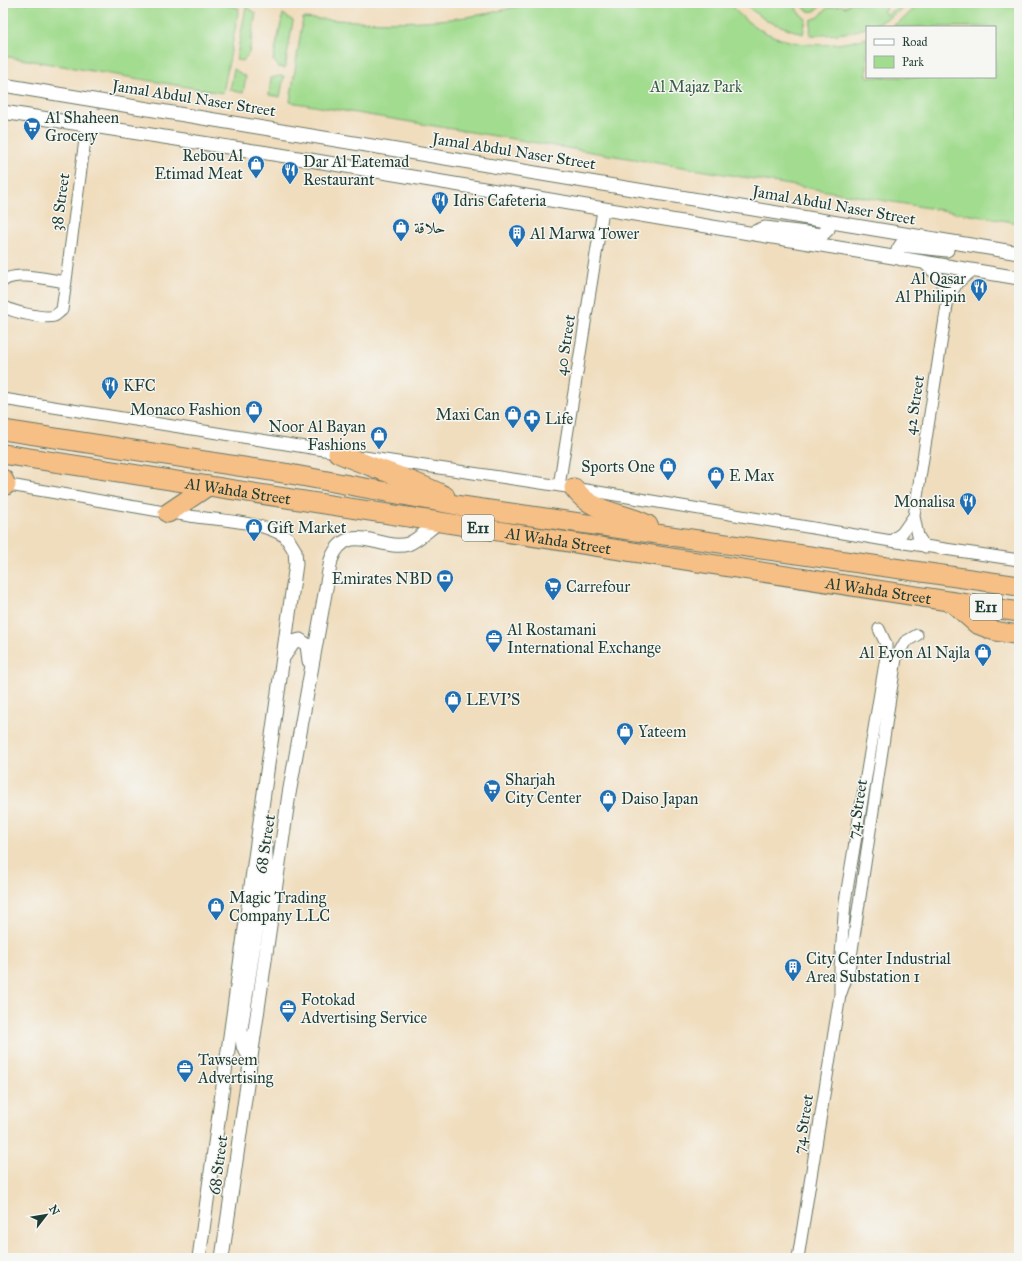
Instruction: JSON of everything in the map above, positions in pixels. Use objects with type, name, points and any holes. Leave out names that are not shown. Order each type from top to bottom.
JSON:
[{"type":"highway","name":"Al Wahda Street","points":[[3,430],[290,474],[462,506],[667,534],[1019,586]]},
{"type":"highway","points":[[338,452],[376,469],[423,485],[462,506]]},
{"type":"highway","name":"Al Wahda Street","points":[[3,454],[1019,612]]},
{"type":"highway","points":[[168,513],[208,486]]},
{"type":"highway","points":[[567,487],[597,508],[628,516],[667,534]]},
{"type":"highway","points":[[952,602],[977,624],[995,631],[1019,635]]},
{"type":"street","name":"Jamal Abdul Naser Street","points":[[3,85],[961,244],[1019,252]]},
{"type":"street","points":[[3,112],[280,154],[603,210],[925,264],[1019,278]]},
{"type":"street","name":"38 Street","points":[[3,305],[13,311],[50,317],[58,314],[63,306],[87,125]]},
{"type":"street","name":"40 Street","points":[[567,487],[603,210]]},
{"type":"street","points":[[751,234],[765,228],[822,235],[828,229],[826,221]]},
{"type":"street","points":[[901,259],[897,255],[901,245],[951,251],[961,244]]},
{"type":"street","points":[[925,264],[940,279],[948,299]]},
{"type":"street","name":"42 Street","points":[[925,546],[918,536],[914,516],[948,299],[957,283],[972,270]]},
{"type":"street","points":[[3,281],[8,277],[16,275],[66,282]]},
{"type":"street","points":[[3,399],[567,487],[891,541],[1019,560]]},
{"type":"street","points":[[4,483],[168,513],[264,527],[276,531],[287,538]]},
{"type":"street","name":"42 Street","points":[[891,541],[902,533],[914,516]]},
{"type":"street","name":"68 Street","points":[[222,1258],[289,794],[331,560],[338,547],[345,542],[361,539],[398,544],[409,543],[438,522]]},
{"type":"street","name":"68 Street","points":[[199,1258],[296,564],[295,551],[287,538]]},
{"type":"street","name":"74 Street","points":[[798,1258],[840,995],[840,969],[845,902],[886,657],[886,644],[879,629]]},
{"type":"street","name":"74 Street","points":[[840,995],[849,970],[896,658],[905,642],[917,635]]},
{"type":"street","points":[[281,664],[290,645],[296,640],[300,640],[307,646],[311,675]]},
{"type":"street","points":[[251,1059],[243,1046],[240,1029],[266,866],[266,847],[259,833]]},
{"type":"green space","points":[[3,3],[216,3],[239,8],[223,93],[3,56]]},
{"type":"green space","name":"Al Majaz Park","points":[[532,3],[729,3],[758,29],[775,37],[792,42],[830,44],[866,38],[866,78],[996,78],[996,26],[892,26],[903,19],[920,3],[1019,3],[1019,223],[290,102],[303,18],[391,22],[457,18],[499,11]]},
{"type":"green space","points":[[742,3],[794,3],[798,12],[806,19],[803,34],[767,21]]},
{"type":"green space","points":[[802,3],[821,4],[816,10],[808,11]]},
{"type":"green space","points":[[848,3],[884,3],[887,8],[883,11],[886,15],[899,6],[898,3],[908,3],[886,19],[874,25],[866,26],[866,28],[862,29],[837,34],[810,35],[811,20],[819,17],[827,8],[842,5],[844,7],[849,5]]},
{"type":"green space","points":[[246,7],[256,13],[249,53],[243,61],[236,60]]},
{"type":"green space","points":[[283,14],[293,21],[285,68],[279,67],[273,60]]},
{"type":"green space","points":[[234,69],[246,77],[243,93],[230,90]]},
{"type":"green space","points":[[284,76],[280,97],[269,95],[271,78]]},
{"type":"place","name":"Al Shaheen Grocery","points":[[32,141]]},
{"type":"place","name":"Rebou Al Etimad Meat","points":[[256,179]]},
{"type":"place","name":"Dar Al Eatemad Restaurant","points":[[290,185]]},
{"type":"place","name":"Idris Cafeteria","points":[[440,215]]},
{"type":"place","name":"حلاقة","points":[[401,242]]},
{"type":"place","name":"Al Marwa Tower","points":[[517,248]]},
{"type":"place","name":"Al Qasar Al Philipin","points":[[979,302]]},
{"type":"place","name":"KFC","points":[[110,400]]},
{"type":"place","name":"Monaco Fashion","points":[[254,424]]},
{"type":"place","name":"Maxi Can","points":[[513,429]]},
{"type":"place","name":"Life","points":[[532,433]]},
{"type":"place","name":"Noor Al Bayan Fashions","points":[[379,450]]},
{"type":"place","name":"Sports One","points":[[668,481]]},
{"type":"place","name":"E Max","points":[[716,490]]},
{"type":"place","name":"Monalisa","points":[[968,516]]},
{"type":"place","name":"Gift Market","points":[[254,542]]},
{"type":"place","name":"Emirates NBD","points":[[445,593]]},
{"type":"place","name":"Carrefour","points":[[553,601]]},
{"type":"place","name":"Al Rostamani International Exchange","points":[[494,653]]},
{"type":"place","name":"Al Eyon Al Najla","points":[[983,667]]},
{"type":"place","name":"LEVI'S","points":[[453,714]]},
{"type":"place","name":"Yateem","points":[[625,746]]},
{"type":"place","name":"Sharjah City Center","points":[[492,803]]},
{"type":"place","name":"Daiso Japan","points":[[608,813]]},
{"type":"place","name":"Magic Trading Company LLC","points":[[216,921]]},
{"type":"place","name":"City Center Industrial Area Substation 1","points":[[793,982]]},
{"type":"place","name":"Fotokad Advertising Service","points":[[288,1023]]},
{"type":"place","name":"Tawseem Advertising","points":[[185,1083]]}]
